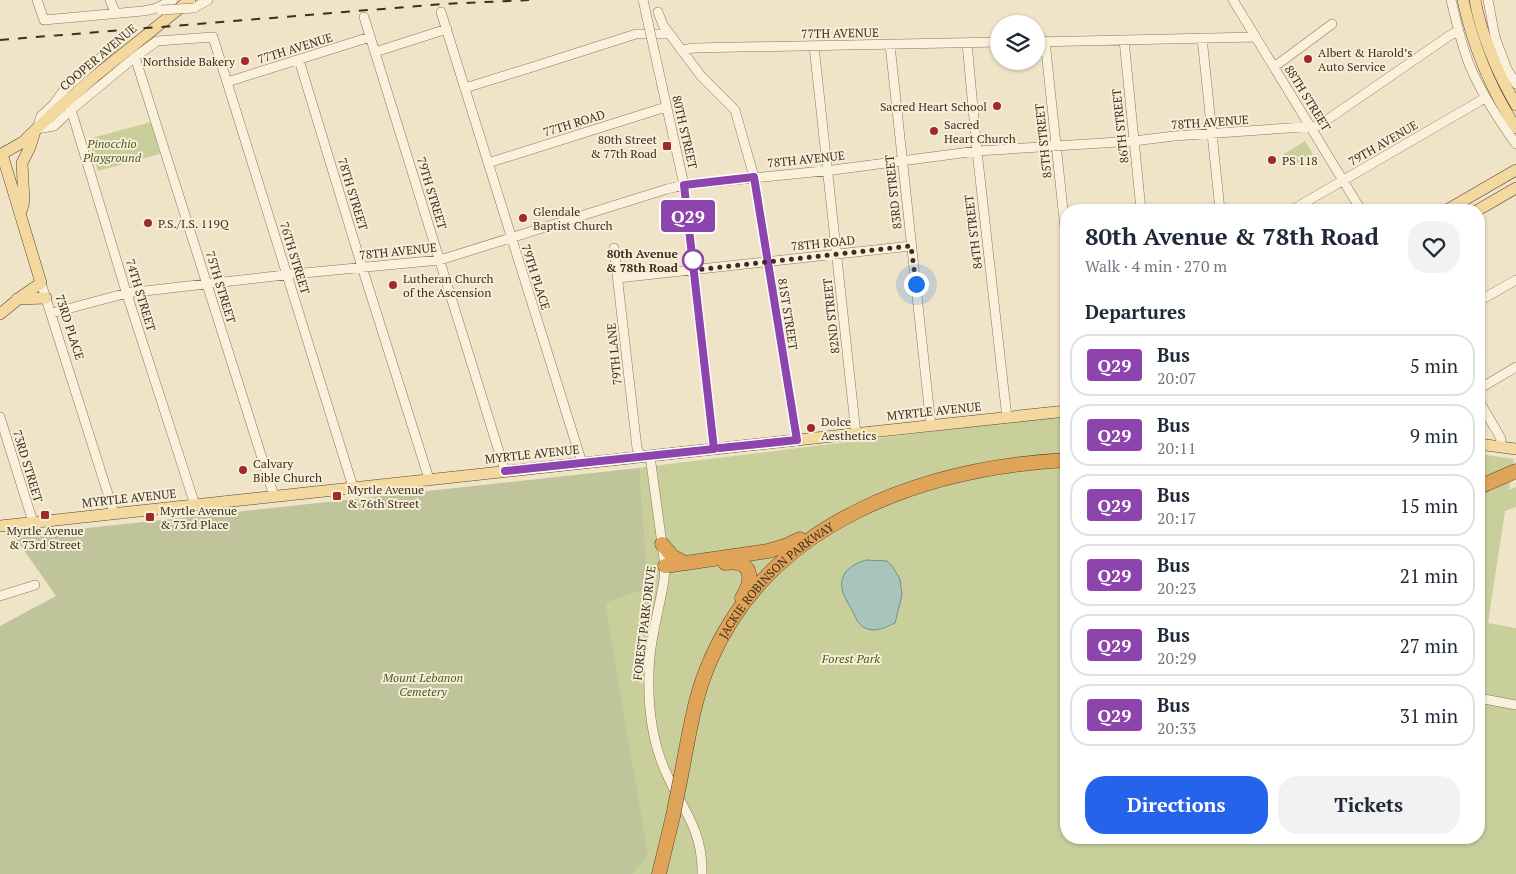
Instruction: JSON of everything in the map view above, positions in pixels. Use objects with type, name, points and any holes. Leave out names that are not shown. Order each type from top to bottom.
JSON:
[{"type":"highway","name":"JACKIE ROBINSON PARKWAY","points":[[668,874],[695,704],[706,670],[720,640],[740,608],[769,574],[795,550],[828,526],[874,503],[931,482],[992,468],[1060,460]]},
{"type":"highway","name":"JACKIE ROBINSON PARKWAY","points":[[684,780],[704,702],[725,649],[745,616],[796,559],[839,530],[868,515],[912,497],[980,479],[1060,469]]},
{"type":"highway","points":[[1485,484],[1516,471]]},
{"type":"highway","points":[[1485,493],[1516,480]]},
{"type":"highway","points":[[665,569],[685,563],[773,550],[828,526]]},
{"type":"highway","points":[[662,544],[674,557],[685,563]]},
{"type":"highway","points":[[665,569],[732,562],[739,563],[747,568],[750,577],[748,587],[731,614],[720,640]]},
{"type":"highway","name":"JACKIE ROBINSON PARKWAY","points":[[659,874],[677,818]]},
{"type":"main road","points":[[1463,0],[1472,8],[1498,71],[1516,105]]},
{"type":"main road","name":"COOPER AVENUE","points":[[1,152],[23,142],[94,77],[192,4]]},
{"type":"main road","points":[[1472,8],[1479,57],[1494,92],[1516,128]]},
{"type":"main road","points":[[21,213],[24,201],[22,163],[36,129]]},
{"type":"main road","name":"73RD PLACE","points":[[1,152],[41,283]]},
{"type":"main road","points":[[1458,204],[1516,170]]},
{"type":"main road","points":[[1485,206],[1516,188]]},
{"type":"main road","points":[[0,314],[41,283]]},
{"type":"main road","points":[[18,299],[46,298]]},
{"type":"main road","name":"MYRTLE AVENUE","points":[[0,526],[1060,412]]},
{"type":"main road","points":[[1485,445],[1516,450]]},
{"type":"street","points":[[38,0],[44,20],[157,9],[173,0]]},
{"type":"street","points":[[110,0],[116,14]]},
{"type":"street","name":"COOPER AVENUE","points":[[157,9],[208,0]]},
{"type":"street","name":"80TH STREET","points":[[643,0],[684,185],[714,449]]},
{"type":"street","name":"88TH STREET","points":[[1233,0],[1358,204]]},
{"type":"street","points":[[1451,0],[1458,31],[1469,63],[1485,98],[1516,144]]},
{"type":"street","points":[[1488,0],[1494,38],[1516,84]]},
{"type":"street","name":"79TH PLACE","points":[[441,12],[582,463]]},
{"type":"street","name":"81ST STREET","points":[[658,12],[668,34],[701,76],[735,110],[754,177],[797,440]]},
{"type":"street","name":"79TH STREET","points":[[364,16],[505,471]]},
{"type":"street","points":[[1274,66],[1332,24]]},
{"type":"street","points":[[375,52],[447,29]]},
{"type":"street","name":"78TH AVENUE","points":[[52,313],[127,293],[440,260],[684,185],[977,152],[1320,126],[1458,31]]},
{"type":"street","points":[[465,88],[540,66],[636,34],[668,34]]},
{"type":"street","name":"COOPER AVENUE","points":[[114,45],[64,90],[65,103],[157,41],[213,37]]},
{"type":"street","name":"76TH STREET","points":[[213,37],[353,487]]},
{"type":"street","name":"77TH AVENUE","points":[[227,82],[370,37]]},
{"type":"street","points":[[1045,41],[1255,37]]},
{"type":"street","points":[[1202,38],[1219,204]]},
{"type":"street","name":"86TH STREET","points":[[1124,40],[1140,204]]},
{"type":"street","name":"77TH AVENUE","points":[[681,50],[694,48],[990,42]]},
{"type":"street","name":"84TH STREET","points":[[967,43],[977,152],[1007,418]]},
{"type":"street","name":"83RD STREET","points":[[890,45],[931,426]]},
{"type":"street","name":"82ND STREET","points":[[814,46],[856,434]]},
{"type":"street","name":"75TH STREET","points":[[135,57],[274,496]]},
{"type":"street","name":"78TH STREET","points":[[299,60],[429,479]]},
{"type":"street","name":"85TH STREET","points":[[1045,69],[1062,204]]},
{"type":"street","name":"79TH AVENUE","points":[[1302,204],[1485,98]]},
{"type":"street","name":"74TH STREET","points":[[65,103],[195,505]]},
{"type":"street","name":"77TH ROAD","points":[[488,163],[666,107]]},
{"type":"street","name":"78TH ROAD","points":[[618,278],[911,246]]},
{"type":"street","name":"79TH LANE","points":[[614,248],[637,448],[646,456]]},
{"type":"street","points":[[1485,298],[1516,280]]},
{"type":"street","name":"73RD PLACE","points":[[41,283],[114,513]]},
{"type":"street","points":[[1485,385],[1516,367]]},
{"type":"street","points":[[1485,410],[1501,439],[1500,447]]},
{"type":"street","name":"73RD STREET","points":[[0,417],[33,522]]},
{"type":"street","name":"FOREST PARK DRIVE","points":[[646,456],[665,569],[649,673],[651,715],[656,746],[664,768],[688,814],[699,842],[702,874]]},
{"type":"street","points":[[0,596],[35,585]]},
{"type":"street","points":[[1485,699],[1516,705]]},
{"type":"green space","name":"Pinocchio Playground","points":[[151,122],[160,154],[98,171],[88,139]]},
{"type":"green space","points":[[1305,141],[1313,154],[1291,167],[1284,154]]},
{"type":"green space","name":"Forest Park","points":[[1060,416],[1060,844],[1485,844],[1485,455],[1514,459],[1509,490],[1516,487],[1516,507],[1505,511],[1488,623],[1516,628],[1516,874],[628,874],[635,783],[598,586],[637,468]]},
{"type":"green space","name":"Mount Lebanon Cemetery","points":[[639,468],[648,588],[605,603],[648,855],[632,874],[0,874],[0,626],[56,596],[14,536]]},
{"type":"water","points":[[867,560],[887,561],[900,579],[902,595],[895,623],[877,630],[865,628],[859,623],[842,588],[845,573],[857,563]]},
{"type":"railway","points":[[0,40],[443,4],[529,0]]},
{"type":"bus line","name":"Q29","points":[[505,471],[714,449],[684,185],[754,177],[797,440],[720,448]]},
{"type":"place","name":"Albert & Harold’s Auto Service","points":[[1308,59]]},
{"type":"place","name":"Northside Bakery","points":[[245,61]]},
{"type":"place","name":"Sacred Heart School","points":[[997,106]]},
{"type":"place","name":"Sacred Heart Church","points":[[934,131]]},
{"type":"place","name":"80th Street & 77th Road","points":[[667,146]]},
{"type":"place","name":"PS 118","points":[[1272,160]]},
{"type":"place","name":"Glendale Baptist Church","points":[[523,218]]},
{"type":"place","name":"P.S./I.S. 119Q","points":[[148,223]]},
{"type":"place","name":"80th Avenue & 78th Road","points":[[693,260]]},
{"type":"place","name":"Lutheran Church of the Ascension","points":[[393,285]]},
{"type":"place","name":"Dolce Aesthetics","points":[[811,428]]},
{"type":"place","name":"Calvary Bible Church","points":[[243,470]]},
{"type":"place","name":"Myrtle Avenue & 76th Street","points":[[337,496]]},
{"type":"place","name":"Myrtle Avenue & 73rd Street","points":[[45,515]]},
{"type":"place","name":"Myrtle Avenue & 73rd Place","points":[[150,517]]},
{"type":"route","points":[[693,260],[694,270],[911,246],[916,284]]}]
